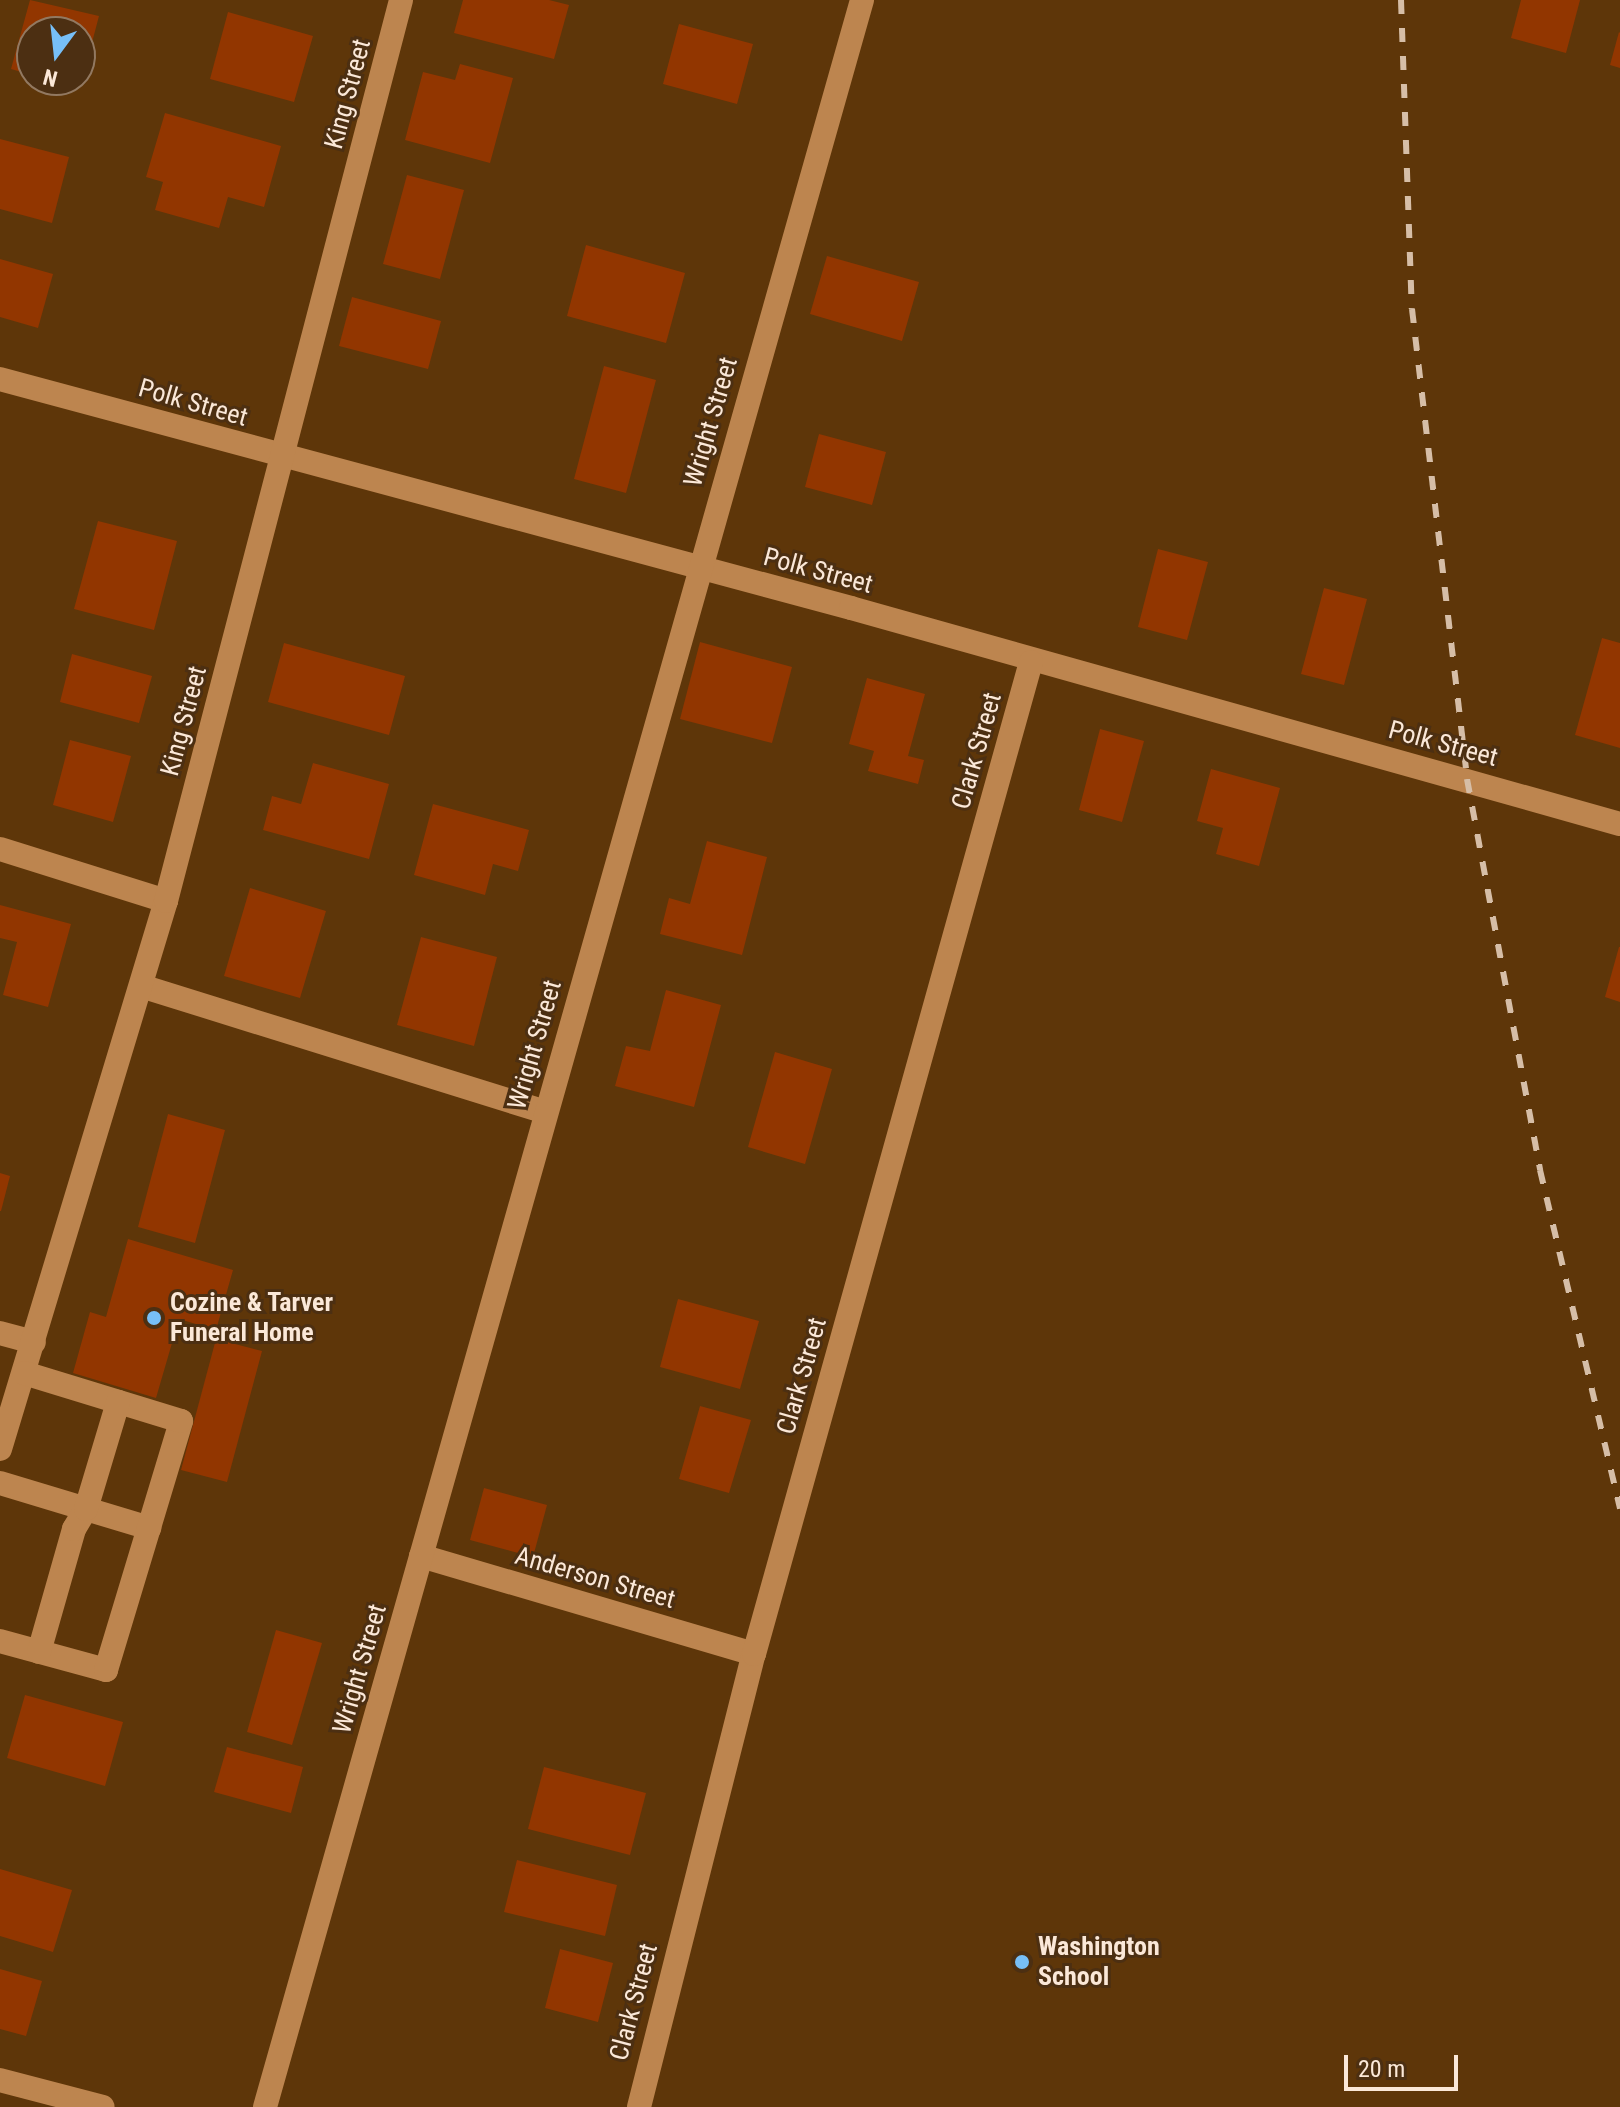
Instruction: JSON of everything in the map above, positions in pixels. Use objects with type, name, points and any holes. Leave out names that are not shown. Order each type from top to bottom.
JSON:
[{"type":"street","name":"King Street","points":[[0,1449],[166,901],[401,0]]},
{"type":"street","name":"Wright Street","points":[[265,2107],[698,569],[862,0]]},
{"type":"street","name":"Polk Street","points":[[0,379],[1620,824]]},
{"type":"street","name":"Clark Street","points":[[639,2107],[754,1654],[1031,662]]},
{"type":"street","points":[[0,849],[166,901]]},
{"type":"street","points":[[141,986],[545,1112]]},
{"type":"street","points":[[0,1333],[34,1342]]},
{"type":"street","points":[[0,1641],[106,1670],[181,1421],[24,1373]]},
{"type":"street","points":[[39,1652],[74,1529],[86,1509],[118,1402]]},
{"type":"street","points":[[0,1483],[149,1528]]},
{"type":"street","name":"Anderson Street","points":[[421,1556],[754,1654]]},
{"type":"street","points":[[0,2080],[103,2107]]},
{"type":"building","points":[[30,0],[99,16],[96,27],[96,16],[26,16]]},
{"type":"building","points":[[463,0],[549,0],[569,5],[554,59],[454,33]]},
{"type":"building","points":[[1521,0],[1580,0],[1566,53],[1511,38]]},
{"type":"building","points":[[228,12],[313,36],[294,102],[210,79]]},
{"type":"building","points":[[679,24],[753,44],[737,104],[663,84]]},
{"type":"building","points":[[1620,33],[1620,68],[1610,65]]},
{"type":"building","points":[[16,51],[16,70],[11,69]]},
{"type":"building","points":[[460,64],[513,78],[490,163],[405,140],[423,72],[455,80]]},
{"type":"building","points":[[165,113],[281,146],[264,207],[228,197],[219,228],[155,210],[163,182],[146,177]]},
{"type":"building","points":[[0,139],[69,157],[52,223],[0,209]]},
{"type":"building","points":[[407,175],[464,190],[440,279],[383,264]]},
{"type":"building","points":[[586,245],[685,273],[666,343],[567,316]]},
{"type":"building","points":[[827,256],[919,282],[902,341],[810,314]]},
{"type":"building","points":[[0,259],[53,274],[38,328],[0,317]]},
{"type":"building","points":[[352,297],[441,321],[428,369],[339,346]]},
{"type":"building","points":[[604,366],[656,380],[626,493],[574,479]]},
{"type":"building","points":[[819,434],[886,452],[872,505],[805,487]]},
{"type":"building","points":[[98,521],[177,541],[154,630],[74,609]]},
{"type":"building","points":[[1158,549],[1208,562],[1187,640],[1138,627]]},
{"type":"building","points":[[1324,588],[1367,599],[1344,685],[1301,674]]},
{"type":"building","points":[[1602,638],[1620,643],[1620,748],[1575,735]]},
{"type":"building","points":[[700,642],[792,667],[772,743],[680,719]]},
{"type":"building","points":[[284,643],[405,676],[389,735],[268,702]]},
{"type":"building","points":[[72,654],[152,676],[139,723],[60,702]]},
{"type":"building","points":[[867,678],[925,694],[908,756],[924,760],[918,784],[868,771],[874,751],[849,744]]},
{"type":"building","points":[[1100,729],[1144,741],[1122,822],[1079,810]]},
{"type":"building","points":[[70,740],[131,756],[113,822],[53,805]]},
{"type":"building","points":[[313,763],[389,784],[369,859],[263,830],[272,796],[301,804]]},
{"type":"building","points":[[1211,769],[1280,788],[1259,866],[1216,854],[1223,828],[1197,821]]},
{"type":"building","points":[[433,804],[529,830],[518,871],[493,864],[485,895],[414,875]]},
{"type":"building","points":[[707,841],[767,857],[742,955],[660,934],[669,898],[690,904]]},
{"type":"building","points":[[250,888],[326,911],[300,998],[224,976]]},
{"type":"building","points":[[0,905],[71,924],[48,1007],[3,995],[17,942],[0,938]]},
{"type":"building","points":[[421,937],[497,957],[474,1046],[397,1025]]},
{"type":"building","points":[[1620,947],[1620,1002],[1605,997]]},
{"type":"building","points":[[666,990],[721,1005],[694,1107],[615,1086],[626,1046],[650,1051]]},
{"type":"building","points":[[775,1052],[832,1069],[805,1164],[748,1147]]},
{"type":"building","points":[[168,1114],[225,1130],[195,1243],[138,1227]]},
{"type":"building","points":[[0,1173],[10,1176],[1,1211],[0,1211]]},
{"type":"building","name":"Cozine & Tarver Funeral Home","points":[[128,1239],[233,1270],[216,1330],[179,1319],[156,1398],[73,1373],[90,1312],[106,1317]]},
{"type":"building","points":[[678,1299],[759,1321],[740,1389],[660,1367]]},
{"type":"building","points":[[216,1339],[262,1351],[227,1482],[181,1470]]},
{"type":"building","points":[[700,1406],[751,1420],[729,1493],[679,1479]]},
{"type":"building","points":[[484,1488],[547,1505],[533,1557],[470,1540]]},
{"type":"building","points":[[276,1630],[322,1643],[292,1745],[247,1732]]},
{"type":"building","points":[[25,1695],[123,1722],[105,1786],[7,1758]]},
{"type":"building","points":[[227,1747],[303,1767],[291,1813],[214,1792]]},
{"type":"building","points":[[544,1767],[646,1793],[630,1855],[528,1829]]},
{"type":"building","points":[[517,1860],[617,1885],[605,1936],[504,1912]]},
{"type":"building","points":[[0,1869],[72,1890],[53,1952],[0,1936]]},
{"type":"building","points":[[560,1949],[613,1963],[598,2022],[545,2008]]},
{"type":"building","points":[[0,1969],[42,1981],[26,2036],[0,2029]]},
{"type":"railway","points":[[1401,0],[1412,309],[1467,779],[1540,1170],[1620,1509]]},
{"type":"place","name":"Cozine & Tarver Funeral Home","points":[[154,1318]]},
{"type":"place","name":"Washington School","points":[[1022,1962]]}]
